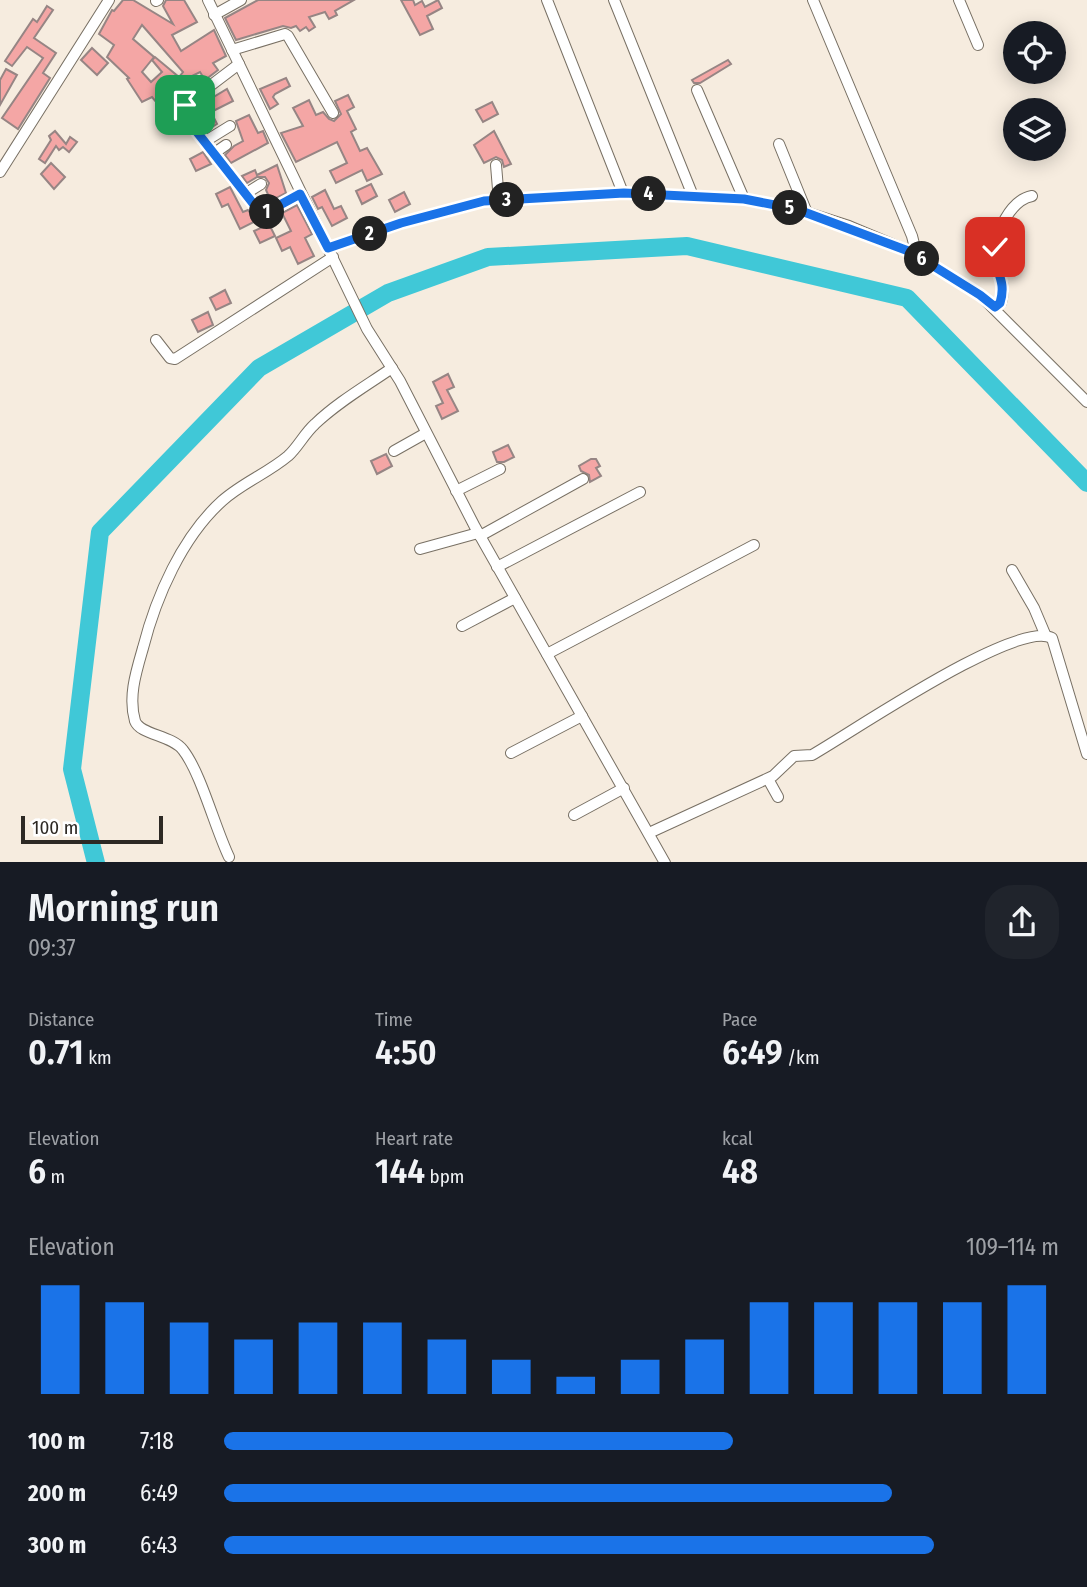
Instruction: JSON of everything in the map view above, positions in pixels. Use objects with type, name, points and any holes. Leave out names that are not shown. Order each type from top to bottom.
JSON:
[{"type":"street","points":[[0,172],[109,0]]},
{"type":"street","points":[[208,0],[367,329],[392,368],[479,534],[664,862]]},
{"type":"street","points":[[214,15],[241,0]]},
{"type":"street","points":[[547,0],[624,193]]},
{"type":"street","points":[[614,0],[694,196]]},
{"type":"street","points":[[813,0],[908,225],[917,256]]},
{"type":"street","points":[[959,0],[978,45]]},
{"type":"street","points":[[232,51],[285,34],[333,113]]},
{"type":"street","points":[[239,64],[182,108],[182,113],[263,214],[300,194]]},
{"type":"street","points":[[697,90],[744,199]]},
{"type":"street","points":[[204,142],[230,127]]},
{"type":"street","points":[[779,144],[807,213]]},
{"type":"street","points":[[213,154],[226,145]]},
{"type":"street","points":[[496,165],[499,201]]},
{"type":"street","points":[[245,194],[261,184]]},
{"type":"street","points":[[156,340],[170,358],[175,359],[330,252],[401,223],[484,201],[624,193],[744,199],[807,213],[849,226],[917,256],[995,307],[1087,402]]},
{"type":"street","points":[[995,307],[1000,303],[1004,285],[994,254],[999,231],[1016,204],[1032,196]]},
{"type":"street","points":[[229,857],[187,755],[173,741],[141,729],[136,723],[132,699],[134,678],[149,624],[169,578],[205,518],[223,500],[286,458],[303,435],[332,408],[392,368]]},
{"type":"street","points":[[394,451],[426,433]]},
{"type":"street","points":[[456,491],[500,469]]},
{"type":"street","points":[[420,549],[479,534],[583,479]]},
{"type":"street","points":[[498,567],[640,492]]},
{"type":"street","points":[[547,654],[754,545]]},
{"type":"street","points":[[1012,570],[1034,608],[1045,634],[1052,638],[1087,754]]},
{"type":"street","points":[[462,626],[515,598]]},
{"type":"street","points":[[649,833],[768,779],[794,756],[812,755],[989,651],[1025,637],[1045,634]]},
{"type":"street","points":[[511,752],[582,716]]},
{"type":"street","points":[[768,779],[778,797]]},
{"type":"street","points":[[574,815],[624,788]]},
{"type":"building","points":[[123,0],[133,0],[173,24],[163,6],[166,0],[184,0],[197,22],[172,35],[181,51],[214,30],[226,56],[213,63],[218,70],[205,80],[200,72],[186,79],[193,89],[182,97],[174,87],[157,103],[152,97],[142,102],[127,79],[129,78],[107,57],[114,45],[99,34],[112,10]],"holes":[[[142,25],[183,72],[179,77],[155,57],[152,60],[162,72],[151,82],[142,72],[154,57],[133,39]]]},
{"type":"building","points":[[258,0],[354,0],[335,11],[337,15],[329,19],[325,12],[309,17],[315,27],[309,31],[306,27],[300,31],[296,26],[283,26],[236,40],[225,18]]},
{"type":"building","points":[[401,0],[413,0],[415,5],[422,1],[425,7],[438,0],[442,8],[427,16],[433,29],[420,35]]},
{"type":"building","points":[[47,6],[53,10],[34,38],[56,53],[43,73],[50,78],[18,129],[2,118],[43,58],[27,47],[12,66],[5,61],[33,19],[37,22]]},
{"type":"building","points":[[92,48],[108,63],[97,75],[81,60]]},
{"type":"building","points":[[728,60],[731,64],[700,83],[694,83],[692,80]]},
{"type":"building","points":[[6,69],[17,75],[0,105],[0,80]]},
{"type":"building","points":[[286,78],[290,86],[275,94],[273,97],[278,104],[270,109],[260,89]]},
{"type":"building","points":[[227,89],[233,101],[211,112],[217,124],[206,131],[192,110]]},
{"type":"building","points":[[348,95],[354,107],[347,111],[356,129],[351,132],[360,151],[367,148],[382,174],[367,181],[362,170],[336,183],[330,171],[347,163],[337,142],[296,162],[281,133],[303,126],[293,108],[309,100],[316,115],[323,112],[334,121],[341,114],[335,101]]},
{"type":"building","points":[[492,102],[498,114],[483,122],[476,110]]},
{"type":"building","points":[[249,115],[258,133],[263,131],[268,143],[231,163],[225,155],[243,141],[236,121]]},
{"type":"building","points":[[55,131],[66,144],[70,137],[77,142],[69,152],[63,147],[59,150],[56,146],[45,163],[39,159],[51,140],[49,136]]},
{"type":"building","points":[[494,131],[511,164],[504,167],[502,160],[496,157],[484,163],[474,145]]},
{"type":"building","points":[[203,152],[211,164],[196,171],[190,159]]},
{"type":"building","points":[[51,163],[65,177],[54,189],[41,174]]},
{"type":"building","points":[[277,165],[286,193],[271,201],[266,190],[269,183],[265,177],[257,177],[247,183],[242,176],[255,170],[257,175]]},
{"type":"building","points":[[371,184],[377,196],[362,204],[356,191]]},
{"type":"building","points":[[230,187],[243,212],[248,210],[256,221],[240,229],[228,204],[222,207],[216,194]]},
{"type":"building","points":[[325,190],[334,209],[341,206],[347,218],[332,226],[322,207],[318,209],[312,197]]},
{"type":"building","points":[[404,192],[410,204],[395,212],[389,200]]},
{"type":"building","points":[[297,205],[312,234],[305,238],[314,256],[298,264],[290,247],[282,251],[276,238],[291,231],[282,213]]},
{"type":"building","points":[[269,224],[275,236],[260,243],[254,231]]},
{"type":"building","points":[[225,290],[231,303],[216,310],[210,298]]},
{"type":"building","points":[[208,312],[213,325],[198,332],[192,320]]},
{"type":"building","points":[[448,374],[454,387],[447,390],[458,411],[442,419],[436,406],[443,403],[433,382]]},
{"type":"building","points":[[508,445],[514,457],[497,462],[493,452]]},
{"type":"building","points":[[386,454],[392,466],[377,474],[371,461]]},
{"type":"building","points":[[596,459],[600,466],[596,468],[601,476],[590,482],[589,475],[581,471],[579,466]]},
{"type":"waterway","points":[[96,862],[72,769],[100,532],[259,368],[388,293],[488,257],[687,246],[907,298],[1087,483]]},
{"type":"route","points":[[185,105],[182,113],[259,211],[263,214],[300,194],[328,248],[401,223],[484,201],[624,193],[744,199],[796,209],[849,226],[911,252],[995,307],[1000,303],[1004,285],[996,267],[995,247]]}]
